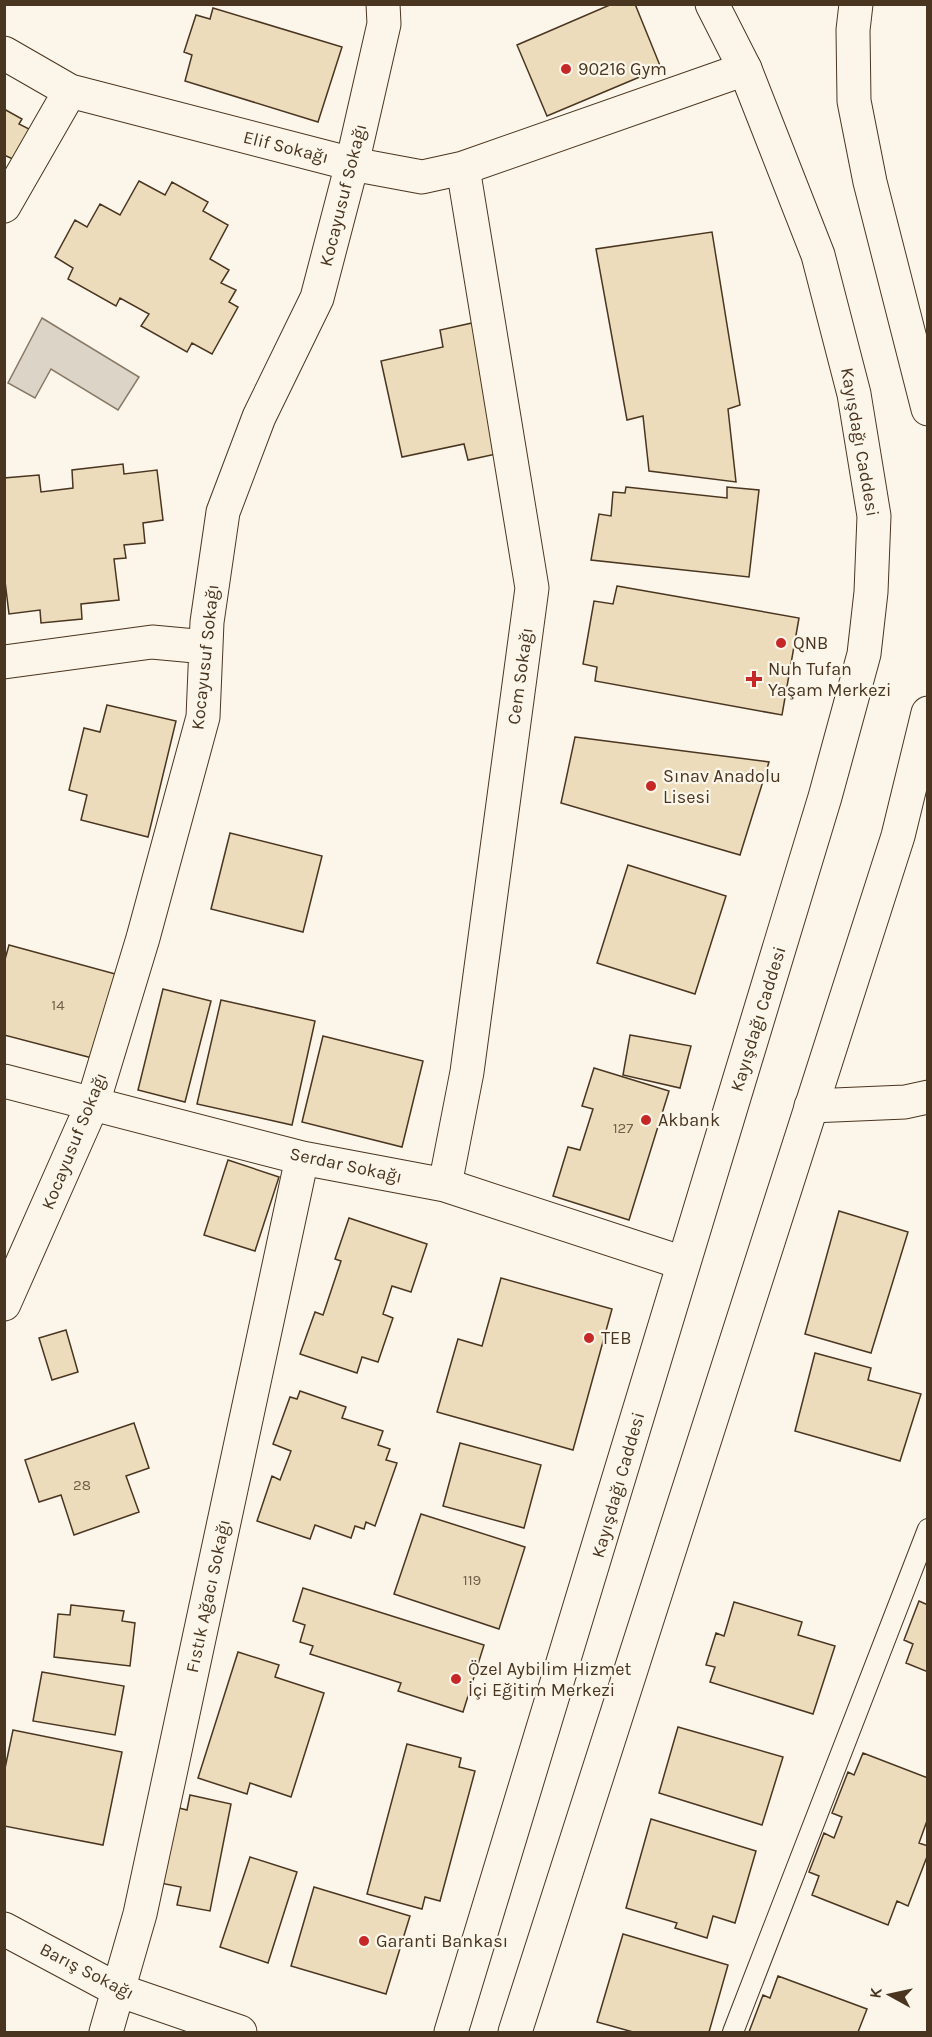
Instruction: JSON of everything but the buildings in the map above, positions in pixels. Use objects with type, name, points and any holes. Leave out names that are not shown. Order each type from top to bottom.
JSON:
[{"type":"street","name":"Kocayusuf Sokağı","points":[[4,1304],[93,1103],[143,938],[203,717],[207,622],[223,512],[260,417],[317,298],[352,164],[384,24],[383,4]]},
{"type":"street","name":"Kayışdağı Caddesi","points":[[451,2032],[552,1706],[683,1263],[828,787],[864,654],[874,516],[854,394],[818,255],[745,69],[712,4]]},
{"type":"street","points":[[856,4],[853,30],[854,101],[870,182],[919,367],[927,409]]},
{"type":"street","name":"Elif Sokağı","points":[[4,53],[70,91],[352,164],[422,177],[463,168],[745,69]]},
{"type":"street","points":[[4,206],[70,91]]},
{"type":"street","name":"Cem Sokağı","points":[[445,1185],[467,1072],[532,588],[463,168]]},
{"type":"street","points":[[4,662],[152,642],[206,647]]},
{"type":"street","points":[[516,2032],[898,836],[927,713]]},
{"type":"street","name":"Serdar Sokağı","points":[[4,1081],[302,1158],[445,1185],[683,1263]]},
{"type":"street","points":[[811,1106],[905,1102],[927,1098]]},
{"type":"street","name":"Fıstık Ağacı Sokağı","points":[[106,2032],[140,1914],[302,1158]]},
{"type":"street","name":"Barış Sokağı","points":[[4,1929],[118,1990],[240,2032]]},
{"type":"lane","points":[[733,2032],[927,1529]]},
{"type":"shaded area","points":[[42,318],[139,377],[118,410],[51,369],[35,398],[8,383]]},
{"type":"place","name":"90216 Gym","points":[[566,69]]},
{"type":"place","name":"QNB","points":[[781,643]]},
{"type":"place","name":"Nuh Tufan Yaşam Merkezi","points":[[754,679]]},
{"type":"place","name":"Sınav Anadolu Lisesi","points":[[651,786]]},
{"type":"place","name":"Akbank","points":[[646,1120]]},
{"type":"place","name":"TEB","points":[[589,1338]]},
{"type":"place","name":"Özel Aybilim Hizmet İçi Eğitim Merkezi","points":[[456,1679]]},
{"type":"place","name":"Garanti Bankası","points":[[364,1941]]}]
